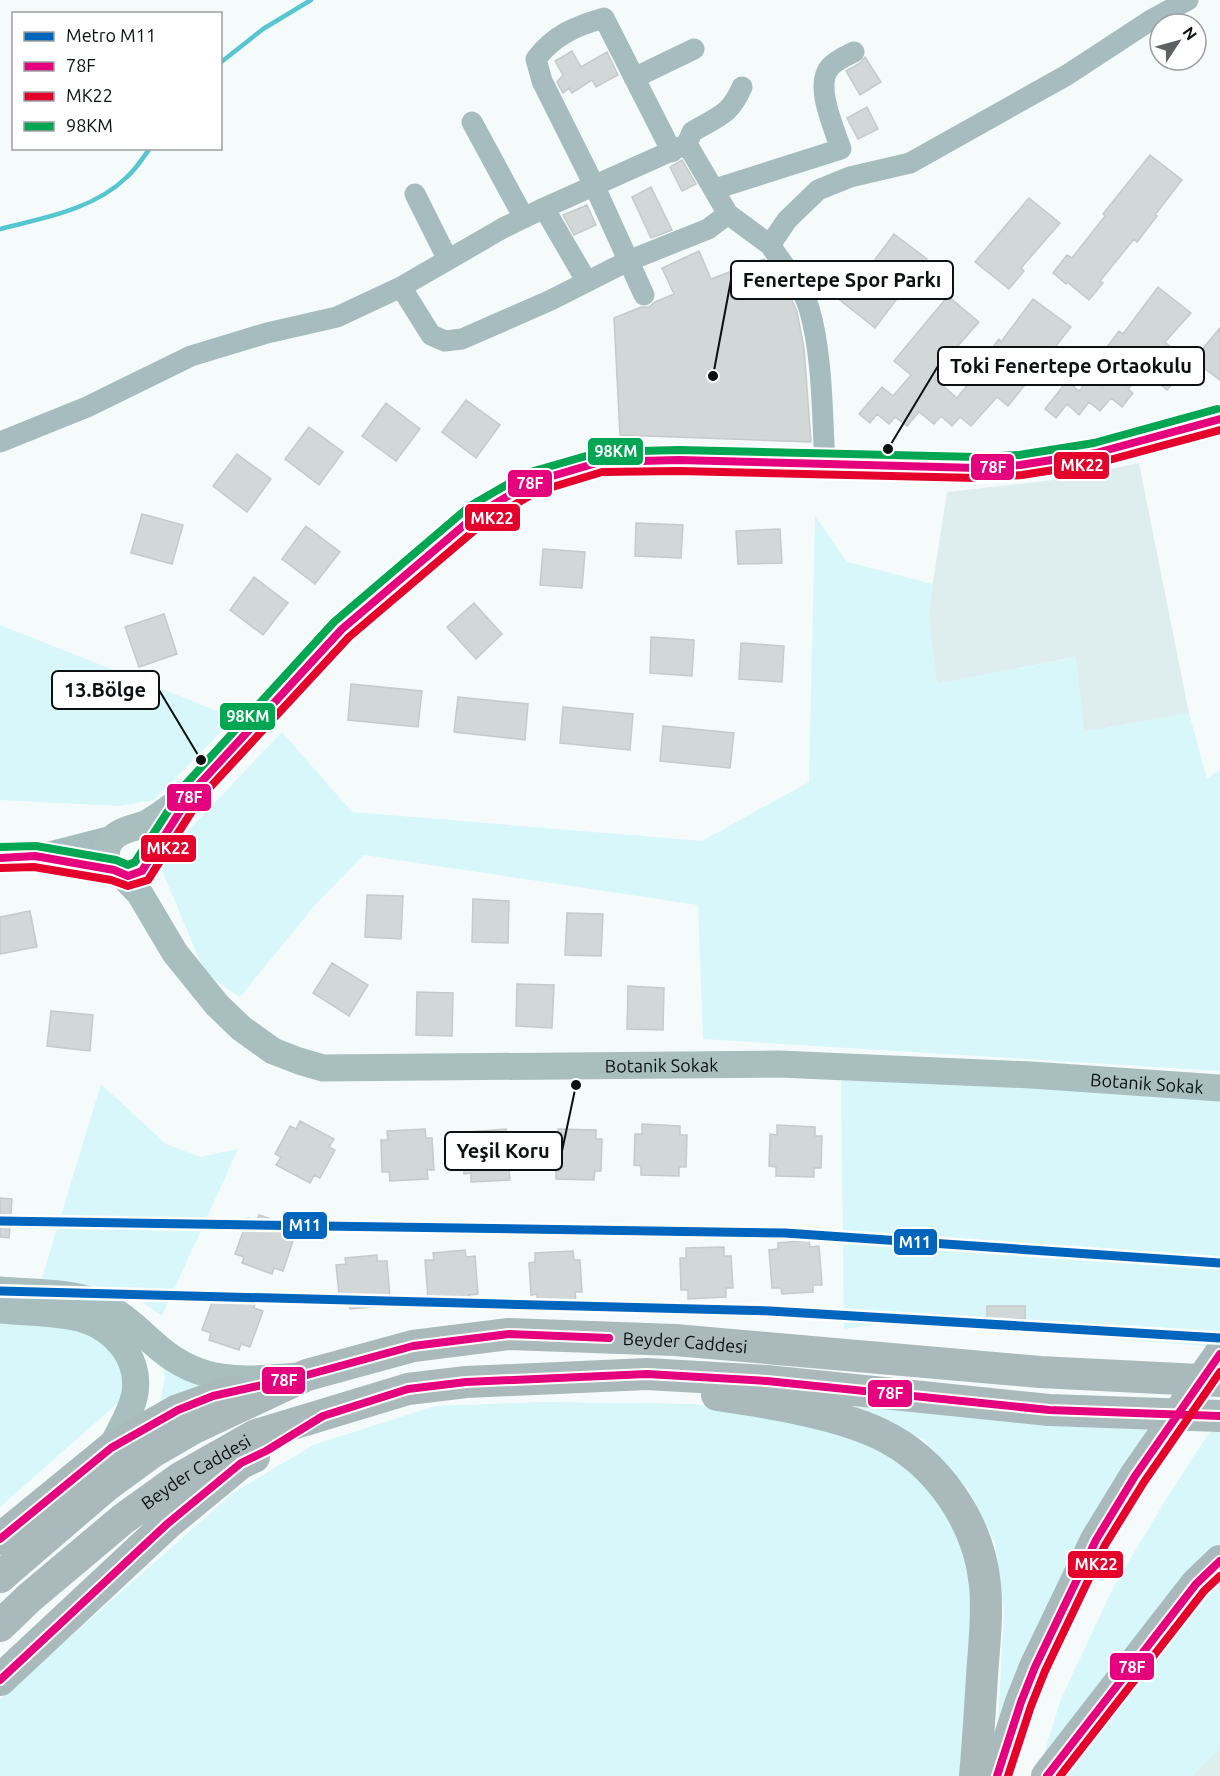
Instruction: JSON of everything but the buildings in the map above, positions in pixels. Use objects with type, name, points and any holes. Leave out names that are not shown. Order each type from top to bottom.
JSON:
[{"type":"highway","name":"Beyder Caddesi","points":[[0,1577],[106,1486],[151,1453],[194,1428],[307,1375],[413,1346],[508,1334],[675,1340],[1040,1372],[1220,1381]]},
{"type":"highway","points":[[997,1776],[1035,1667],[1096,1540],[1135,1476],[1220,1354]]},
{"type":"highway","name":"Beyder Caddesi","points":[[0,1626],[29,1598],[123,1519],[180,1478],[256,1435],[408,1389],[466,1382],[647,1374],[767,1381],[1049,1410],[1220,1416]]},
{"type":"highway","points":[[647,1374],[692,1391],[816,1414],[860,1426],[906,1449],[937,1477],[952,1496],[969,1525],[980,1557],[986,1585],[975,1776]]},
{"type":"highway","points":[[0,1539],[111,1448],[177,1410],[240,1389],[307,1375]]},
{"type":"highway","points":[[1016,1776],[1056,1672],[1109,1562],[1155,1483],[1220,1391]]},
{"type":"highway","points":[[0,1680],[167,1524],[242,1463],[323,1416]]},
{"type":"highway","points":[[1047,1776],[1196,1584],[1220,1560]]},
{"type":"main road","points":[[193,790],[147,823],[119,834],[108,845],[106,859],[117,872],[135,874],[148,861],[193,790],[342,630],[476,515],[532,482],[600,462],[679,460],[977,468],[1020,465],[1096,453],[1220,419]]},
{"type":"main road","points":[[119,834],[137,833],[143,837],[150,850],[148,861]]},
{"type":"main road","name":"Botanik Sokak","points":[[148,861],[148,890],[160,927]]},
{"type":"main road","name":"Botanik Sokak","points":[[117,872],[140,894],[175,953],[195,979],[241,1028],[273,1051],[323,1068],[779,1064],[1031,1075],[1220,1088]]},
{"type":"main road","points":[[0,1290],[64,1295],[96,1302],[123,1318],[165,1353],[207,1374],[237,1380],[307,1375]]},
{"type":"main road","points":[[0,1310],[82,1319],[110,1333],[122,1345],[131,1359],[135,1393],[111,1448]]},
{"type":"street","points":[[770,245],[787,220],[818,190],[850,177],[909,163],[1067,75],[1151,20],[1188,0]]},
{"type":"street","points":[[644,295],[594,185],[542,81],[536,59],[547,44],[579,25],[604,18],[634,78],[680,148],[715,189],[728,214],[770,245],[801,292],[808,308],[819,379],[825,464]]},
{"type":"street","points":[[634,78],[694,49]]},
{"type":"street","points":[[715,189],[841,149],[822,82],[829,67],[854,52]]},
{"type":"street","points":[[0,442],[87,407],[191,356],[267,333],[337,317],[401,287],[544,208],[680,148],[692,132],[723,115],[736,103],[742,87]]},
{"type":"street","points":[[472,122],[524,218]]},
{"type":"street","points":[[415,194],[448,260]]},
{"type":"street","points":[[544,208],[586,282]]},
{"type":"street","points":[[401,287],[431,335],[446,341],[462,339],[628,261],[708,229],[728,214]]},
{"type":"street","points":[[0,858],[35,856],[119,834]]},
{"type":"street","points":[[35,856],[117,872]]},
{"type":"shaded area","points":[[1139,463],[1189,713],[1084,732],[1075,657],[937,684],[928,615],[947,492],[1070,478]]},
{"type":"shaded area","points":[[815,516],[847,562],[933,584],[928,615],[937,684],[1076,657],[1084,732],[1189,713],[1207,779],[1220,769],[1220,1071],[703,1039],[698,905],[364,855],[315,905],[240,997],[205,973],[161,868],[182,837],[282,732],[352,812],[702,841],[809,782]]},
{"type":"shaded area","points":[[0,625],[235,718],[154,800],[119,806],[0,800]]},
{"type":"shaded area","points":[[841,1080],[1220,1095],[1220,1347],[893,1322],[844,1329]]},
{"type":"shaded area","points":[[101,1084],[166,1144],[200,1157],[238,1149],[162,1316],[128,1292],[42,1278]]},
{"type":"shaded area","points":[[0,1322],[82,1329],[105,1337],[127,1374],[121,1400],[0,1507]]},
{"type":"shaded area","points":[[159,1354],[213,1386],[159,1407],[165,1377]]},
{"type":"shaded area","points":[[544,1402],[696,1404],[832,1429],[893,1454],[935,1489],[966,1541],[977,1607],[965,1776],[0,1776],[0,1699],[233,1493],[313,1445],[435,1406]]},
{"type":"shaded area","points":[[849,1403],[1157,1430],[996,1760],[1004,1612],[995,1543],[968,1489],[924,1440]]},
{"type":"shaded area","points":[[1212,1428],[1220,1429],[1220,1546],[1037,1776],[1061,1699],[1113,1588]]},
{"type":"shaded area","points":[[1220,1580],[1220,1748],[1193,1776],[1063,1776]]},
{"type":"shaded area","points":[[1220,1748],[1220,1776],[1193,1776],[1199,1768]]},
{"type":"waterway","points":[[222,61],[263,29],[311,0]]},
{"type":"waterway","points":[[0,229],[67,211],[99,198],[130,174],[149,150]]},
{"type":"metro line","name":"M11","points":[[0,1221],[785,1233],[1220,1263]]},
{"type":"metro line","name":"M11","points":[[0,1291],[770,1311],[1220,1338]]},
{"type":"transit line","name":"98KM","points":[[0,847],[36,846],[116,860],[128,865],[135,862],[185,785],[334,622],[470,506],[527,473],[600,452],[679,450],[977,457],[1019,455],[1094,443],[1217,409]]},
{"type":"transit line","name":"78F","points":[[0,858],[35,856],[114,870],[128,876],[142,871],[193,791],[342,629],[476,515],[532,482],[600,462],[679,460],[977,468],[1020,465],[1096,453],[1220,419]]},
{"type":"transit line","name":"MK22","points":[[1,868],[34,867],[111,880],[128,886],[148,880],[201,797],[349,637],[482,524],[536,492],[602,472],[679,471],[977,478],[1022,475],[1098,463],[1220,430]]},
{"type":"transit line","name":"78F","points":[[0,1539],[111,1448],[178,1410],[213,1396],[307,1375],[413,1346],[509,1334],[609,1338]]},
{"type":"transit line","name":"78F","points":[[997,1776],[1035,1667],[1096,1540],[1135,1476],[1220,1354]]},
{"type":"transit line","name":"MK22","points":[[1008,1776],[1045,1671],[1105,1545],[1144,1482],[1220,1372]]},
{"type":"transit line","name":"78F","points":[[0,1680],[167,1524],[241,1463],[266,1451],[323,1416],[408,1389],[466,1382],[647,1374],[767,1381],[1049,1410],[1220,1416]]},
{"type":"transit line","name":"78F","points":[[1047,1776],[1196,1584],[1220,1561]]},
{"type":"transit line","name":"MK22","points":[[1060,1776],[1204,1591],[1220,1576]]},
{"type":"place","name":"Fenertepe Spor Parkı","points":[[713,376]]},
{"type":"place","name":"Toki Fenertepe Ortaokulu","points":[[888,449]]},
{"type":"place","name":"13.Bölge","points":[[201,760]]},
{"type":"place","name":"Yeşil Koru","points":[[576,1085]]}]
